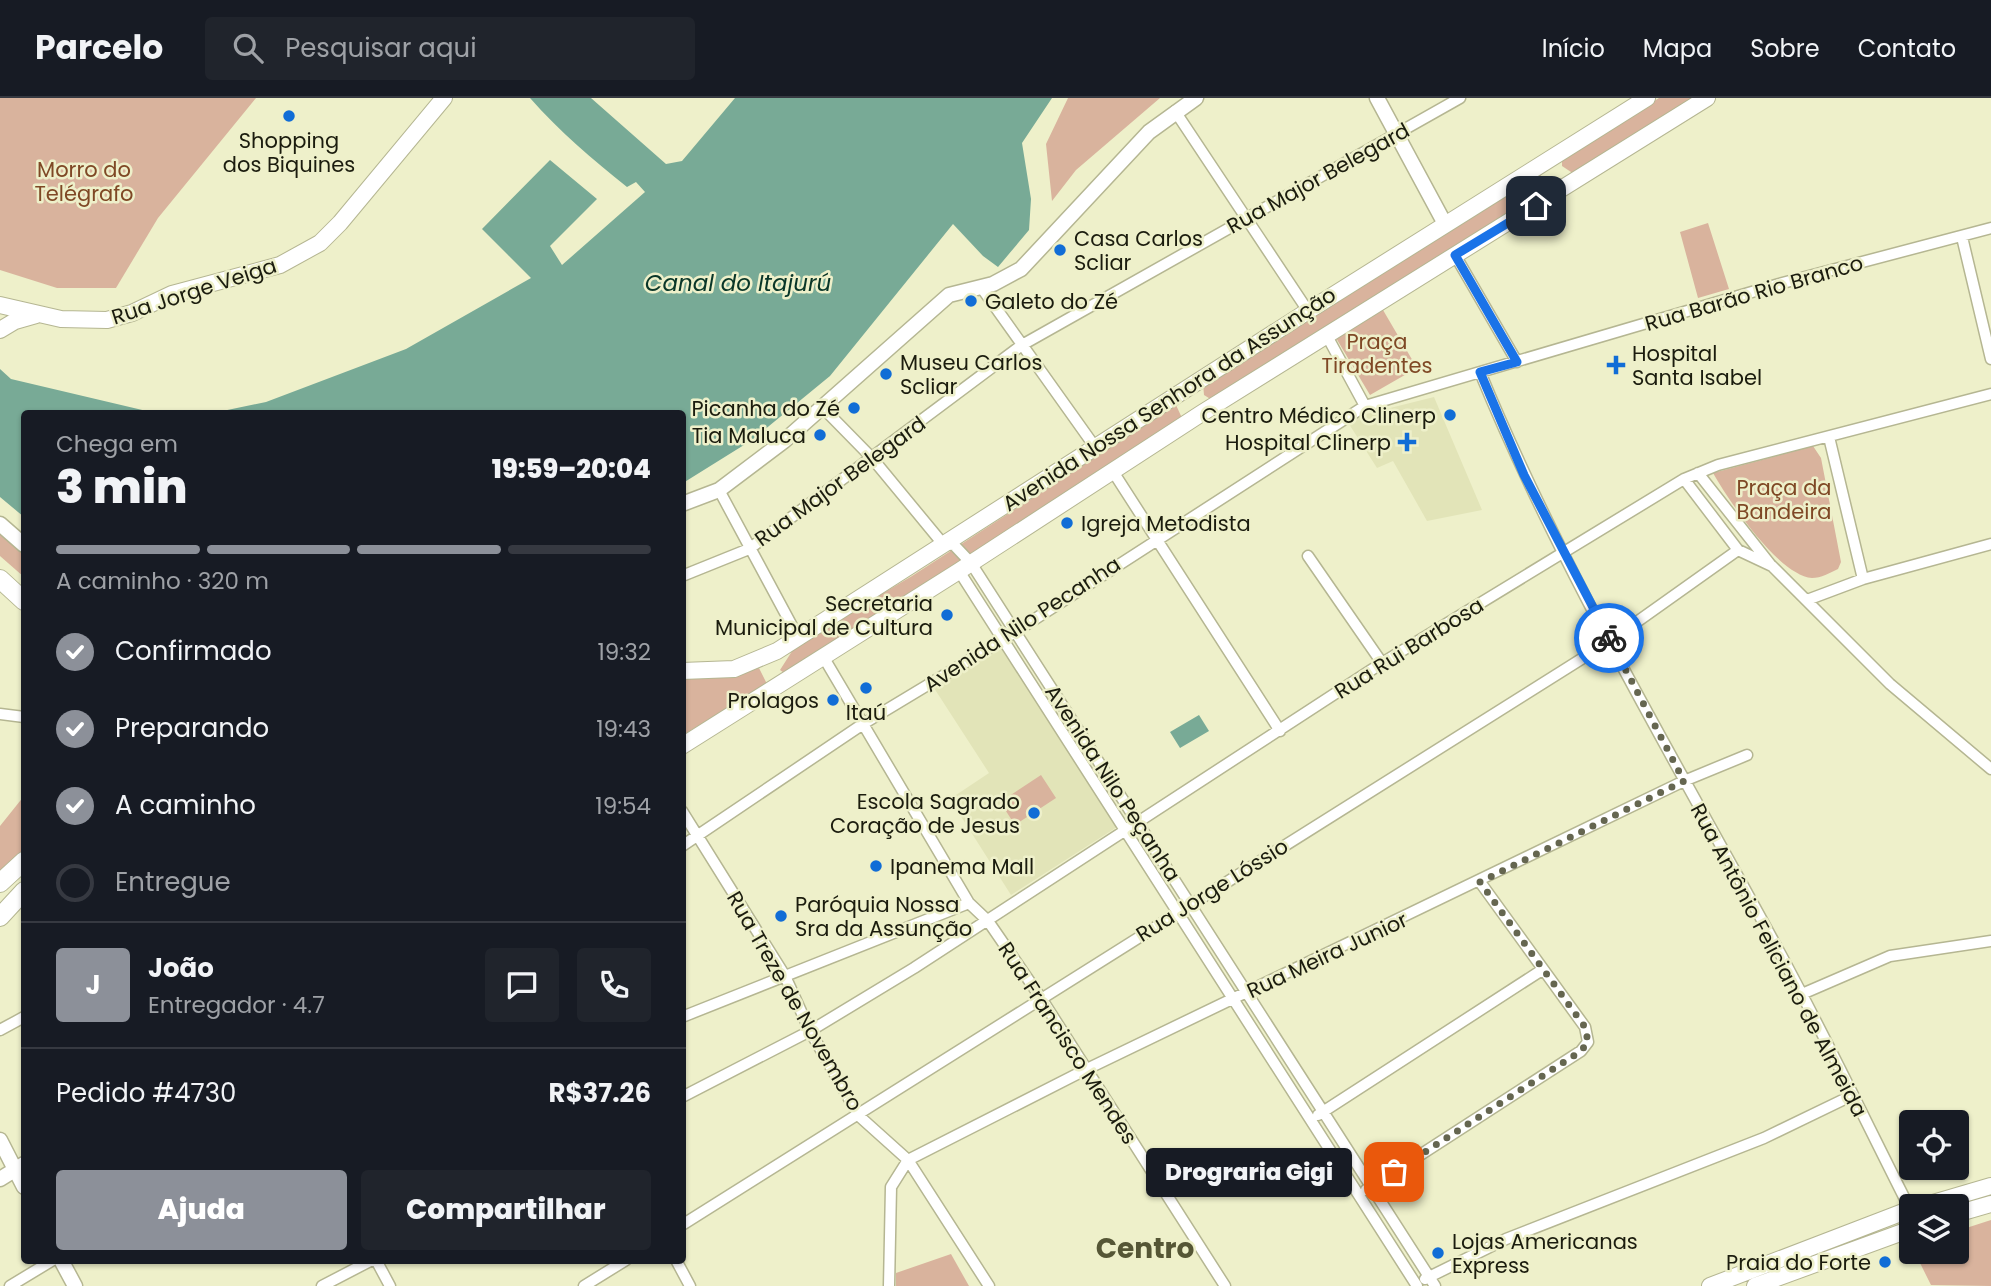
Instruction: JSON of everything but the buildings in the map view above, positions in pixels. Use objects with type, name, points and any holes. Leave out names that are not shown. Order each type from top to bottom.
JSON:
[{"type":"main road","name":"Rua Jorge Veiga","points":[[0,305],[38,314],[94,321],[119,318],[172,294],[262,271],[305,253],[340,223],[444,98]]},
{"type":"main road","name":"Avenida Nossa Senhora da Assunção","points":[[686,671],[734,669],[777,651],[1647,98]]},
{"type":"main road","name":"Avenida Nossa Senhora da Assunção","points":[[686,744],[824,658],[1202,413],[1707,98]]},
{"type":"main road","points":[[1539,167],[1556,194]]},
{"type":"main road","points":[[0,330],[15,321],[38,314]]},
{"type":"main road","points":[[1185,390],[1191,404],[1202,413]]},
{"type":"main road","points":[[0,579],[21,598]]},
{"type":"main road","points":[[860,600],[875,608],[875,623]]},
{"type":"main road","points":[[777,651],[773,670],[777,676],[788,680]]},
{"type":"main road","points":[[0,883],[21,864]]},
{"type":"main road","points":[[0,917],[21,900]]},
{"type":"main road","points":[[1964,1194],[1991,1186]]},
{"type":"main road","points":[[1969,1210],[1991,1204]]},
{"type":"main road","points":[[1763,1277],[1899,1215]]},
{"type":"main road","points":[[1710,1286],[1763,1277],[1899,1233]]},
{"type":"street","points":[[686,502],[719,490],[823,408],[949,295],[1007,279],[1021,269],[1131,151],[1175,111],[1196,98]]},
{"type":"street","points":[[1377,98],[1445,224]]},
{"type":"street","name":"Rua Major Belegard","points":[[686,574],[748,549],[1022,345],[1460,98]]},
{"type":"street","points":[[1175,111],[1308,311]]},
{"type":"street","name":"Rua Barão Rio Branco","points":[[1517,362],[1766,288],[1991,229]]},
{"type":"street","points":[[1962,237],[1991,359]]},
{"type":"street","points":[[1455,255],[1517,362]]},
{"type":"street","points":[[981,287],[1095,447]]},
{"type":"street","points":[[1327,336],[1365,405]]},
{"type":"street","name":"Avenida Nilo Pecanha","points":[[686,844],[863,723],[1004,639],[1155,538],[1365,405],[1517,362]]},
{"type":"street","name":"Rua Antônio Feliciano de Almeida","points":[[1480,372],[1513,453],[1564,553],[1684,781],[1802,994],[1903,1194]]},
{"type":"street","name":"Rua Rui Barbosa","points":[[1127,829],[1382,663],[1684,480],[1698,473],[1829,436],[1991,394]]},
{"type":"street","points":[[823,408],[872,458],[943,544],[954,545],[965,567]]},
{"type":"street","points":[[1829,436],[1863,579]]},
{"type":"street","points":[[1112,470],[1280,730]]},
{"type":"street","points":[[1698,473],[1772,566],[1890,684],[1991,769]]},
{"type":"street","points":[[1684,480],[1738,550],[1772,566]]},
{"type":"street","points":[[719,490],[748,549],[798,637]]},
{"type":"street","points":[[0,524],[21,542]]},
{"type":"street","points":[[1807,600],[1863,579],[1991,544]]},
{"type":"street","name":"Rua Jorge Lóssio","points":[[686,1223],[1610,641],[1738,550]]},
{"type":"street","points":[[1308,556],[1382,663]]},
{"type":"street","name":"Avenida Nilo Peçanha","points":[[965,567],[1015,631],[1249,992],[1323,1111],[1416,1286]]},
{"type":"street","name":"Avenida Nilo Peçanha","points":[[965,567],[1004,639],[1235,998],[1310,1121],[1432,1281]]},
{"type":"street","name":"Rua Francisco Mendes","points":[[824,658],[969,903],[988,921],[1041,998],[1225,1286]]},
{"type":"street","points":[[0,714],[21,717]]},
{"type":"street","name":"Rua Meira Junior","points":[[908,1160],[1087,1069],[1480,882],[1684,781],[1747,755]]},
{"type":"street","name":"Rua Treze de Novembro","points":[[686,817],[785,976],[810,1031],[859,1116],[908,1160],[989,1286]]},
{"type":"street","points":[[686,1095],[810,1031],[988,921],[1127,829]]},
{"type":"street","points":[[1365,1190],[1586,1047],[1589,1034],[1585,1027],[1480,882]]},
{"type":"street","points":[[686,1015],[969,903]]},
{"type":"street","points":[[1802,994],[1890,957],[1991,941]]},
{"type":"street","points":[[1310,1121],[1542,970]]},
{"type":"street","points":[[0,1030],[21,1019]]},
{"type":"street","points":[[1416,1286],[1432,1281],[1506,1239],[1764,1138],[1853,1095]]},
{"type":"street","points":[[0,1140],[20,1167],[0,1179]]},
{"type":"street","points":[[889,1286],[891,1187],[908,1160]]},
{"type":"street","points":[[10,1286],[53,1264]]},
{"type":"street","points":[[63,1264],[75,1286]]},
{"type":"street","points":[[322,1286],[366,1264]]},
{"type":"street","points":[[376,1264],[390,1286]]},
{"type":"street","points":[[584,1286],[611,1264]]},
{"type":"street","points":[[678,1264],[690,1286]]},
{"type":"shaded area","name":"Hospital Clinerp","points":[[1434,397],[1482,510],[1427,521],[1393,461],[1377,468],[1349,424],[1362,415]]},
{"type":"shaded area","name":"Escola Sagrado Coração de Jesus","points":[[1001,646],[1117,827],[1011,895],[950,799],[989,773],[934,688]]},
{"type":"green space","name":"Morro do Telégrafo","points":[[0,98],[256,98],[158,218],[116,288],[57,288],[0,270]]},
{"type":"green space","points":[[1068,98],[1160,98],[1076,170],[1052,201],[1046,144]]},
{"type":"green space","points":[[1659,98],[1692,98],[1574,174],[1562,166],[1562,161]]},
{"type":"green space","points":[[1540,174],[1550,190],[1212,400],[1204,395],[1203,384]]},
{"type":"green space","points":[[1708,223],[1729,289],[1698,298],[1680,232]]},
{"type":"green space","name":"Praça Tiradentes","points":[[1383,310],[1417,368],[1370,395],[1336,338]]},
{"type":"green space","points":[[1176,405],[1182,418],[787,675],[780,670],[796,645],[912,576]]},
{"type":"green space","name":"Praça da Bandeira","points":[[1813,446],[1821,458],[1841,562],[1838,569],[1812,578],[1799,574],[1770,551],[1742,518],[1713,473]]},
{"type":"green space","points":[[0,531],[21,549],[21,574],[0,556]]},
{"type":"green space","points":[[759,668],[767,684],[686,733],[686,678],[741,674]]},
{"type":"green space","points":[[1041,775],[1056,798],[1015,825],[1000,802]]},
{"type":"green space","points":[[21,800],[21,855],[0,872],[0,826]]},
{"type":"green space","points":[[1991,1220],[1991,1286],[1931,1285],[1920,1264],[1969,1264],[1969,1227]]},
{"type":"green space","points":[[951,1254],[969,1286],[896,1286],[896,1273]]},
{"type":"water","name":"Canal do Itajurú","points":[[530,98],[591,98],[666,164],[682,161],[735,98],[1052,98],[1022,143],[1031,199],[1029,230],[998,267],[983,256],[953,224],[830,376],[752,440],[686,481],[686,410],[227,410],[266,402],[406,349],[531,278],[482,229],[550,160],[597,199],[550,246],[562,265],[645,192],[636,182],[627,187],[565,134]]},
{"type":"water","points":[[0,369],[11,379],[142,410],[21,410],[21,514],[0,497]]},
{"type":"water","points":[[1199,715],[1209,731],[1180,748],[1170,732]]},
{"type":"way so far","points":[[1394,1172],[1586,1047],[1589,1034],[1585,1027],[1480,882],[1684,781],[1609,638]]},
{"type":"place","name":"Shopping dos Biquines","points":[[289,116]]},
{"type":"place","name":"Casa Carlos Scliar","points":[[1060,250]]},
{"type":"place","name":"Galeto do Zé","points":[[971,301]]},
{"type":"place","name":"Hospital Santa Isabel","points":[[1616,365]]},
{"type":"place","name":"Museu Carlos Scliar","points":[[886,374]]},
{"type":"place","name":"Picanha do Zé","points":[[854,408]]},
{"type":"place","name":"Centro Médico Clinerp","points":[[1450,415]]},
{"type":"place","name":"Tia Maluca","points":[[820,435]]},
{"type":"place","name":"Hospital Clinerp","points":[[1407,442]]},
{"type":"place","name":"Igreja Metodista","points":[[1067,523]]},
{"type":"place","name":"Secretaria Municipal de Cultura","points":[[947,615]]},
{"type":"place","name":"Itaú","points":[[866,688]]},
{"type":"place","name":"Prolagos","points":[[833,700]]},
{"type":"place","name":"Escola Sagrado Coração de Jesus","points":[[1034,813]]},
{"type":"place","name":"Ipanema Mall","points":[[876,866]]},
{"type":"place","name":"Paróquia Nossa Sra da Assunção","points":[[781,916]]},
{"type":"place","name":"Drograria Gigi","points":[[1394,1172]]},
{"type":"place","name":"Lojas Americanas Express","points":[[1438,1253]]},
{"type":"place","name":"Praia do Forte","points":[[1885,1262]]},
{"type":"district","name":"Centro","points":[[1145,1248]]},
{"type":"route","points":[[1536,206],[1455,255],[1517,362],[1480,372],[1534,497],[1609,638]]}]
